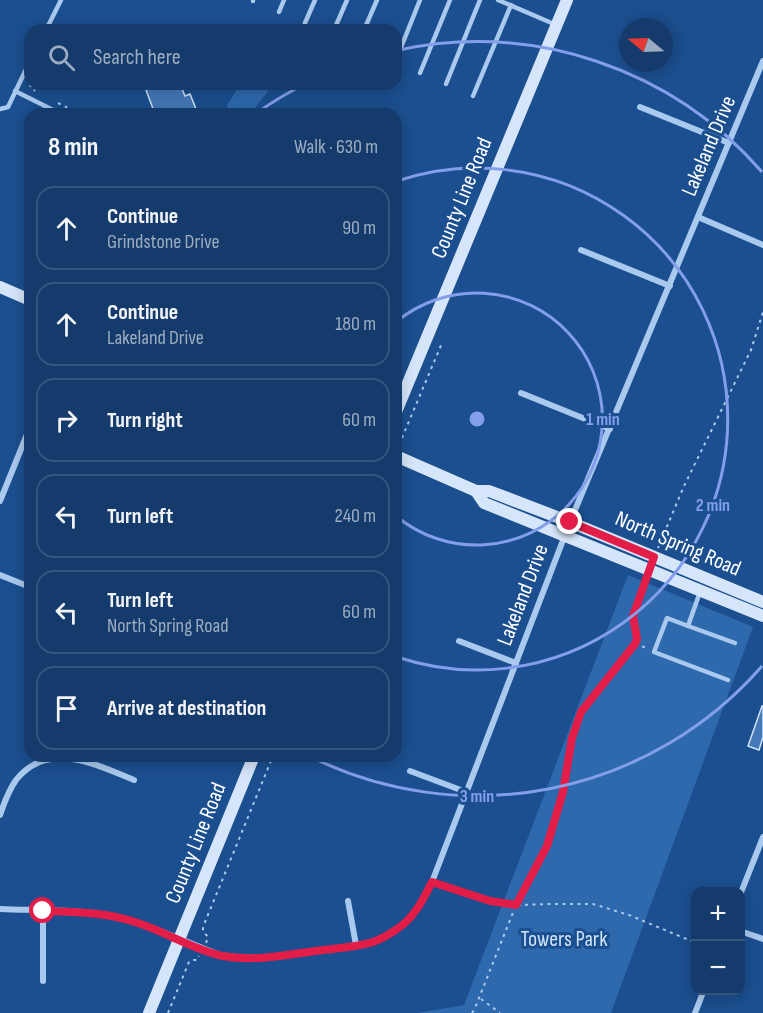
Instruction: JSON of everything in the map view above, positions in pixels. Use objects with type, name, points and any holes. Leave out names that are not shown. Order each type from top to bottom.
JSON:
[{"type":"main road","name":"County Line Road","points":[[402,388],[567,0]]},
{"type":"main road","points":[[0,287],[24,297]]},
{"type":"main road","name":"North Spring Road","points":[[402,454],[476,491],[489,491],[654,557],[763,616]]},
{"type":"main road","name":"North Spring Road","points":[[476,491],[484,503],[649,570],[763,602]]},
{"type":"main road","name":"County Line Road","points":[[149,1013],[252,762]]},
{"type":"street","name":"Lakeland Drive","points":[[0,909],[96,913],[116,917],[138,922],[203,949],[234,958],[269,957],[374,941],[398,929],[410,918],[432,882],[570,522],[763,61]]},
{"type":"street","points":[[640,107],[729,143]]},
{"type":"street","points":[[698,218],[763,245]]},
{"type":"street","points":[[581,250],[670,286]]},
{"type":"street","points":[[521,393],[610,429]]},
{"type":"street","points":[[0,501],[24,442]]},
{"type":"street","points":[[0,575],[24,585]]},
{"type":"street","points":[[459,641],[516,663]]},
{"type":"street","points":[[0,815],[14,783],[38,762]]},
{"type":"street","points":[[86,762],[134,780]]},
{"type":"street","points":[[410,771],[466,792]]},
{"type":"street","points":[[744,887],[763,837]]},
{"type":"street","points":[[348,901],[356,945]]},
{"type":"street","points":[[43,911],[43,981]]},
{"type":"street","points":[[745,932],[763,939]]},
{"type":"street","points":[[695,1013],[702,995]]},
{"type":"lane","points":[[49,24],[61,0]]},
{"type":"lane","points":[[279,12],[284,0]]},
{"type":"lane","points":[[305,23],[315,0]]},
{"type":"lane","points":[[337,24],[347,0]]},
{"type":"lane","points":[[367,24],[377,0]]},
{"type":"lane","points":[[402,45],[420,0]]},
{"type":"lane","points":[[420,73],[450,0]]},
{"type":"lane","points":[[446,84],[480,0]]},
{"type":"lane","points":[[498,0],[557,25]]},
{"type":"lane","points":[[473,96],[511,5]]},
{"type":"lane","points":[[0,110],[8,107],[24,73]]},
{"type":"lane","points":[[15,91],[49,108]]},
{"type":"lane","points":[[688,626],[703,584]]},
{"type":"lane","points":[[728,680],[654,652],[667,618],[735,643]]},
{"type":"path","points":[[34,90],[40,94]]},
{"type":"path","points":[[56,102],[68,108]]},
{"type":"path","points":[[654,557],[684,486],[751,350],[763,312]]},
{"type":"path","points":[[402,439],[442,343]]},
{"type":"path","points":[[472,1013],[476,1008],[516,905],[547,846],[563,792],[572,738],[581,712],[637,639],[633,616],[649,570]]},
{"type":"path","points":[[635,644],[655,650]]},
{"type":"path","points":[[168,1013],[189,962],[197,960],[208,937],[203,927],[271,762]]},
{"type":"path","points":[[432,882],[490,901],[516,905],[593,904],[629,915],[691,941]]},
{"type":"path","points":[[479,999],[500,1013]]},
{"type":"green space","points":[[237,90],[268,90],[255,108],[228,108],[227,105]]},
{"type":"green space","name":"Towers Park","points":[[628,575],[753,627],[611,1013],[417,1013],[464,1005]]},
{"type":"building","points":[[146,90],[182,90],[185,96],[190,94],[196,108],[153,108]]},
{"type":"building","points":[[762,706],[763,737],[759,750],[748,746]]},
{"type":"route","points":[[43,911],[96,913],[138,922],[179,940],[234,958],[269,957],[374,941],[398,929],[410,918],[432,882],[490,901],[516,905],[547,846],[563,792],[572,738],[581,712],[627,657],[637,639],[633,616],[654,557],[570,522]]}]
